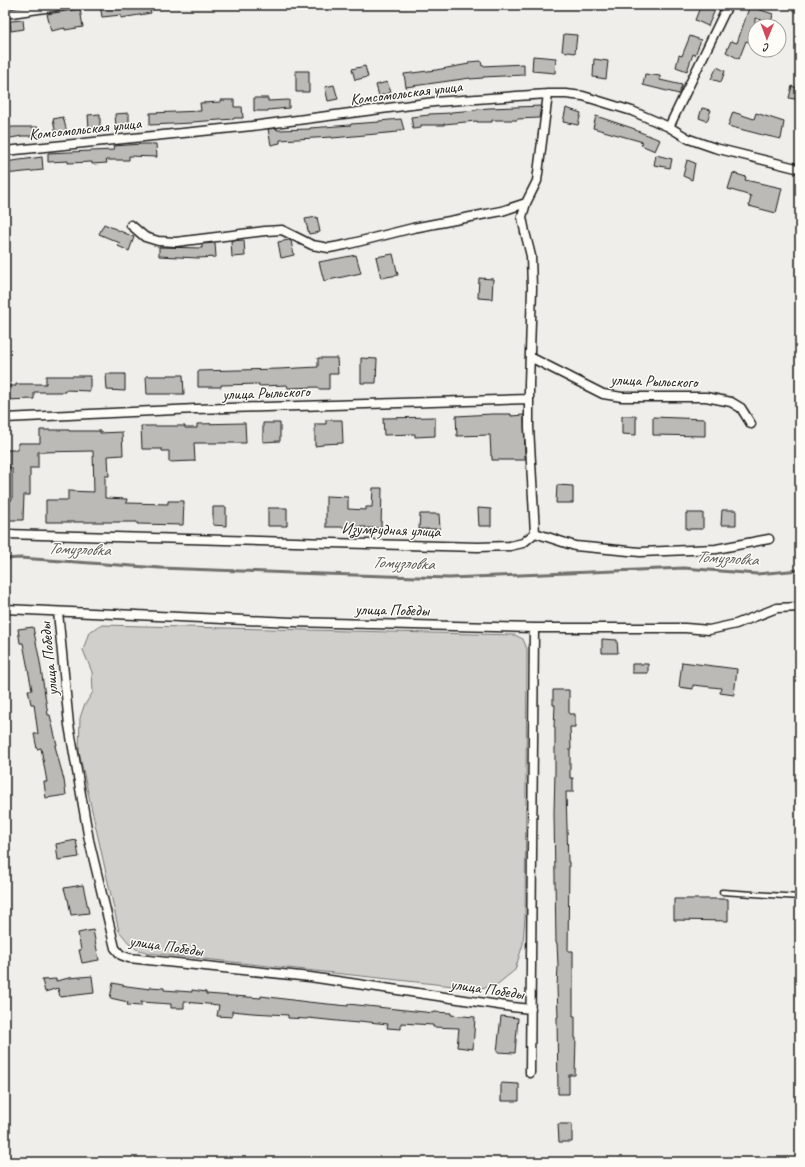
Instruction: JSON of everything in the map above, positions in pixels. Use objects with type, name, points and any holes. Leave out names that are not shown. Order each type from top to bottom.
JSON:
[{"type":"street","points":[[5,14],[65,5]]},
{"type":"street","points":[[669,128],[728,5]]},
{"type":"street","points":[[548,94],[537,181],[526,203],[522,217],[532,256],[529,427],[535,533],[575,546],[640,552],[716,549],[769,539]]},
{"type":"street","name":"Комсомольская улица","points":[[5,151],[252,126],[434,102],[548,94],[583,96],[632,111],[689,139],[715,148],[800,169]]},
{"type":"street","points":[[131,225],[145,237],[158,241],[176,242],[282,230],[312,245],[329,248],[413,228],[502,211],[526,203]]},
{"type":"street","name":"улица Рыльского","points":[[530,357],[603,394],[622,397],[706,397],[731,402],[741,408],[751,424]]},
{"type":"street","name":"улица Рыльского","points":[[5,418],[196,409],[529,399]]},
{"type":"street","name":"Изумрудная улица","points":[[5,534],[478,547],[510,546],[523,542],[535,533]]},
{"type":"street","name":"улица Победы","points":[[5,609],[291,622],[534,628],[685,628],[709,630],[736,624],[777,608],[800,607]]},
{"type":"street","name":"улица Победы","points":[[58,612],[70,725],[89,840],[115,948],[121,955],[129,958],[310,977],[531,1009]]},
{"type":"street","name":"улица Победы","points":[[530,1073],[534,628]]},
{"type":"lane","points":[[722,892],[800,897]]},
{"type":"shaded area","points":[[102,625],[515,635],[523,639],[527,649],[525,916],[523,944],[515,970],[494,987],[472,988],[149,953],[136,949],[119,931],[79,752],[80,718],[84,706],[93,692],[92,672],[83,650],[89,632]]},
{"type":"building","points":[[100,5],[149,5],[151,13],[121,18],[121,15],[102,17]]},
{"type":"building","points":[[701,5],[715,10],[708,26],[695,20]]},
{"type":"building","points":[[750,5],[755,5],[755,8],[773,14],[772,18],[747,18],[747,41],[739,59],[726,52],[731,41],[737,43]]},
{"type":"building","points":[[80,9],[83,27],[65,30],[65,28],[51,31],[47,14]]},
{"type":"building","points":[[23,20],[24,29],[11,31],[10,21]]},
{"type":"building","points":[[564,34],[577,35],[575,53],[562,51]]},
{"type":"building","points":[[690,36],[701,40],[695,55],[693,54],[687,71],[676,67],[679,55],[682,56]]},
{"type":"building","points":[[533,56],[556,58],[555,73],[532,71]]},
{"type":"building","points":[[594,59],[608,61],[606,79],[593,77]]},
{"type":"building","points":[[481,61],[482,66],[524,64],[524,75],[470,78],[406,87],[404,74],[436,70],[469,64],[468,62]]},
{"type":"building","points":[[365,66],[368,77],[355,80],[352,69]]},
{"type":"building","points":[[717,67],[725,71],[721,82],[711,79]]},
{"type":"building","points":[[296,71],[309,71],[309,92],[296,92]]},
{"type":"building","points":[[645,74],[660,76],[660,80],[682,85],[679,94],[643,85]]},
{"type":"building","points":[[387,82],[391,92],[379,96],[376,85]]},
{"type":"building","points":[[334,85],[338,99],[328,101],[325,87]]},
{"type":"building","points":[[792,86],[800,89],[800,100],[789,98]]},
{"type":"building","points":[[254,98],[268,98],[268,101],[289,100],[289,108],[254,111]]},
{"type":"building","points":[[221,100],[234,100],[234,107],[242,107],[243,118],[150,125],[150,113],[201,111],[200,103],[221,102]]},
{"type":"building","points":[[541,106],[539,118],[492,120],[492,122],[477,121],[444,125],[421,125],[421,128],[413,129],[411,117],[477,109]]},
{"type":"building","points":[[566,108],[581,113],[578,125],[563,122]]},
{"type":"building","points":[[702,108],[711,110],[707,121],[699,118]]},
{"type":"building","points":[[733,112],[754,119],[756,113],[784,122],[781,139],[728,126]]},
{"type":"building","points":[[129,113],[129,126],[116,127],[115,114]]},
{"type":"building","points":[[100,114],[100,127],[89,128],[88,115]]},
{"type":"building","points":[[596,116],[635,129],[660,140],[655,151],[641,145],[643,142],[593,128]]},
{"type":"building","points":[[63,117],[67,132],[56,134],[53,119]]},
{"type":"building","points":[[401,119],[404,130],[398,130],[398,132],[332,138],[280,140],[280,143],[271,145],[268,129],[310,129]]},
{"type":"building","points":[[38,127],[38,136],[22,136],[5,139],[5,128]]},
{"type":"building","points":[[156,144],[157,157],[129,156],[129,160],[106,160],[107,163],[92,164],[92,162],[48,162],[48,153],[114,150],[113,146]]},
{"type":"building","points":[[656,155],[672,159],[670,168],[654,165]]},
{"type":"building","points":[[42,157],[43,170],[5,174],[5,162]]},
{"type":"building","points":[[687,160],[695,163],[692,180],[683,176]]},
{"type":"building","points":[[733,173],[746,177],[745,180],[782,188],[776,213],[749,206],[751,196],[728,189]]},
{"type":"building","points":[[317,217],[320,232],[309,234],[305,219]]},
{"type":"building","points":[[104,224],[134,237],[129,251],[118,246],[120,243],[99,234]]},
{"type":"building","points":[[244,240],[245,256],[232,257],[231,241]]},
{"type":"building","points":[[291,241],[294,255],[281,258],[278,242]]},
{"type":"building","points":[[215,243],[216,257],[198,258],[159,256],[159,247],[202,248],[202,244]]},
{"type":"building","points":[[393,254],[398,275],[381,278],[376,257]]},
{"type":"building","points":[[356,255],[361,273],[324,281],[319,262]]},
{"type":"building","points":[[479,278],[493,279],[492,299],[478,298]]},
{"type":"building","points":[[318,358],[337,358],[338,374],[329,374],[329,389],[318,389],[318,387],[288,388],[287,385],[259,386],[259,384],[198,387],[198,371],[318,367]]},
{"type":"building","points":[[361,358],[377,359],[376,383],[361,383]]},
{"type":"building","points":[[106,374],[125,374],[125,391],[107,390]]},
{"type":"building","points":[[183,375],[184,394],[147,394],[146,376]]},
{"type":"building","points":[[46,376],[90,376],[90,391],[65,390],[65,392],[34,392],[34,399],[5,400],[5,386],[16,386],[16,384],[46,384]]},
{"type":"building","points":[[511,414],[511,416],[524,415],[525,460],[492,460],[490,435],[457,436],[456,416]]},
{"type":"building","points":[[622,416],[636,416],[636,435],[622,434]]},
{"type":"building","points":[[435,417],[435,436],[415,437],[415,434],[384,435],[383,418]]},
{"type":"building","points":[[653,417],[705,419],[705,436],[653,435]]},
{"type":"building","points":[[326,420],[342,420],[343,443],[315,446],[315,424],[326,424]]},
{"type":"building","points":[[245,423],[246,443],[194,443],[195,461],[169,462],[169,451],[162,451],[162,449],[142,449],[141,426],[185,426],[185,428],[197,428],[197,424]]},
{"type":"building","points":[[263,423],[280,423],[280,441],[263,442]]},
{"type":"building","points":[[40,430],[100,431],[100,433],[122,432],[123,455],[108,456],[109,476],[105,476],[105,498],[127,499],[126,503],[168,504],[168,501],[184,501],[183,525],[137,524],[137,522],[46,522],[46,500],[68,500],[68,491],[94,492],[93,451],[38,452],[38,468],[30,468],[30,495],[24,495],[23,520],[5,520],[5,500],[12,500],[12,468],[5,468],[5,450],[18,450],[18,443],[40,443]]},
{"type":"building","points":[[557,485],[573,486],[573,503],[556,503]]},
{"type":"building","points":[[373,488],[382,488],[381,528],[326,527],[326,496],[348,497],[348,509],[366,510],[366,507],[372,507]]},
{"type":"building","points":[[213,507],[226,507],[226,526],[213,525]]},
{"type":"building","points":[[268,508],[287,508],[287,526],[268,526]]},
{"type":"building","points":[[478,508],[491,509],[491,526],[479,526]]},
{"type":"building","points":[[722,510],[736,510],[736,525],[721,525]]},
{"type":"building","points":[[686,513],[703,513],[703,529],[686,529]]},
{"type":"building","points":[[420,514],[439,514],[440,529],[419,529]]},
{"type":"building","points":[[33,627],[48,715],[50,715],[57,745],[55,746],[64,780],[66,795],[46,798],[44,782],[47,782],[41,748],[37,749],[34,734],[38,734],[34,704],[31,704],[28,690],[32,690],[23,643],[20,643],[18,629]]},
{"type":"building","points":[[602,639],[617,640],[618,653],[602,653]]},
{"type":"building","points":[[682,662],[737,669],[734,695],[720,693],[721,688],[693,685],[693,689],[679,687]]},
{"type":"building","points":[[632,664],[648,664],[648,673],[632,673]]},
{"type":"building","points":[[553,690],[569,690],[569,714],[575,714],[575,727],[570,727],[570,778],[573,778],[573,792],[566,792],[569,862],[568,951],[573,951],[573,1016],[575,1016],[576,1038],[575,1075],[569,1075],[569,1094],[558,1094],[558,966],[556,943],[554,813],[555,705],[553,705]]},
{"type":"building","points":[[76,840],[79,857],[58,860],[56,844]]},
{"type":"building","points":[[83,885],[89,913],[71,915],[64,888]]},
{"type":"building","points":[[674,899],[728,899],[728,921],[674,920]]},
{"type":"building","points":[[93,930],[99,960],[82,963],[79,950],[81,950],[78,933]]},
{"type":"building","points":[[92,976],[94,993],[60,997],[58,988],[45,992],[42,980],[56,979],[56,981]]},
{"type":"building","points":[[113,983],[150,989],[150,987],[164,988],[164,990],[192,992],[192,990],[206,992],[206,994],[261,998],[261,996],[348,1006],[348,1004],[434,1013],[451,1013],[451,1015],[475,1017],[473,1049],[457,1047],[459,1028],[433,1027],[433,1025],[401,1023],[401,1029],[387,1028],[388,1024],[359,1021],[359,1023],[308,1018],[288,1018],[288,1015],[232,1011],[232,1017],[217,1016],[219,1005],[184,1002],[184,1008],[171,1008],[171,1004],[141,1002],[141,1006],[127,1005],[128,1002],[110,998]]},
{"type":"building","points":[[501,1016],[518,1018],[515,1053],[497,1052]]},
{"type":"building","points":[[501,1083],[519,1084],[519,1101],[501,1101]]},
{"type":"building","points":[[558,1124],[572,1124],[572,1142],[559,1142]]},
{"type":"waterway","name":"Томузловка","points":[[5,559],[20,558],[160,568],[449,578],[684,568],[757,574],[800,570]]}]
